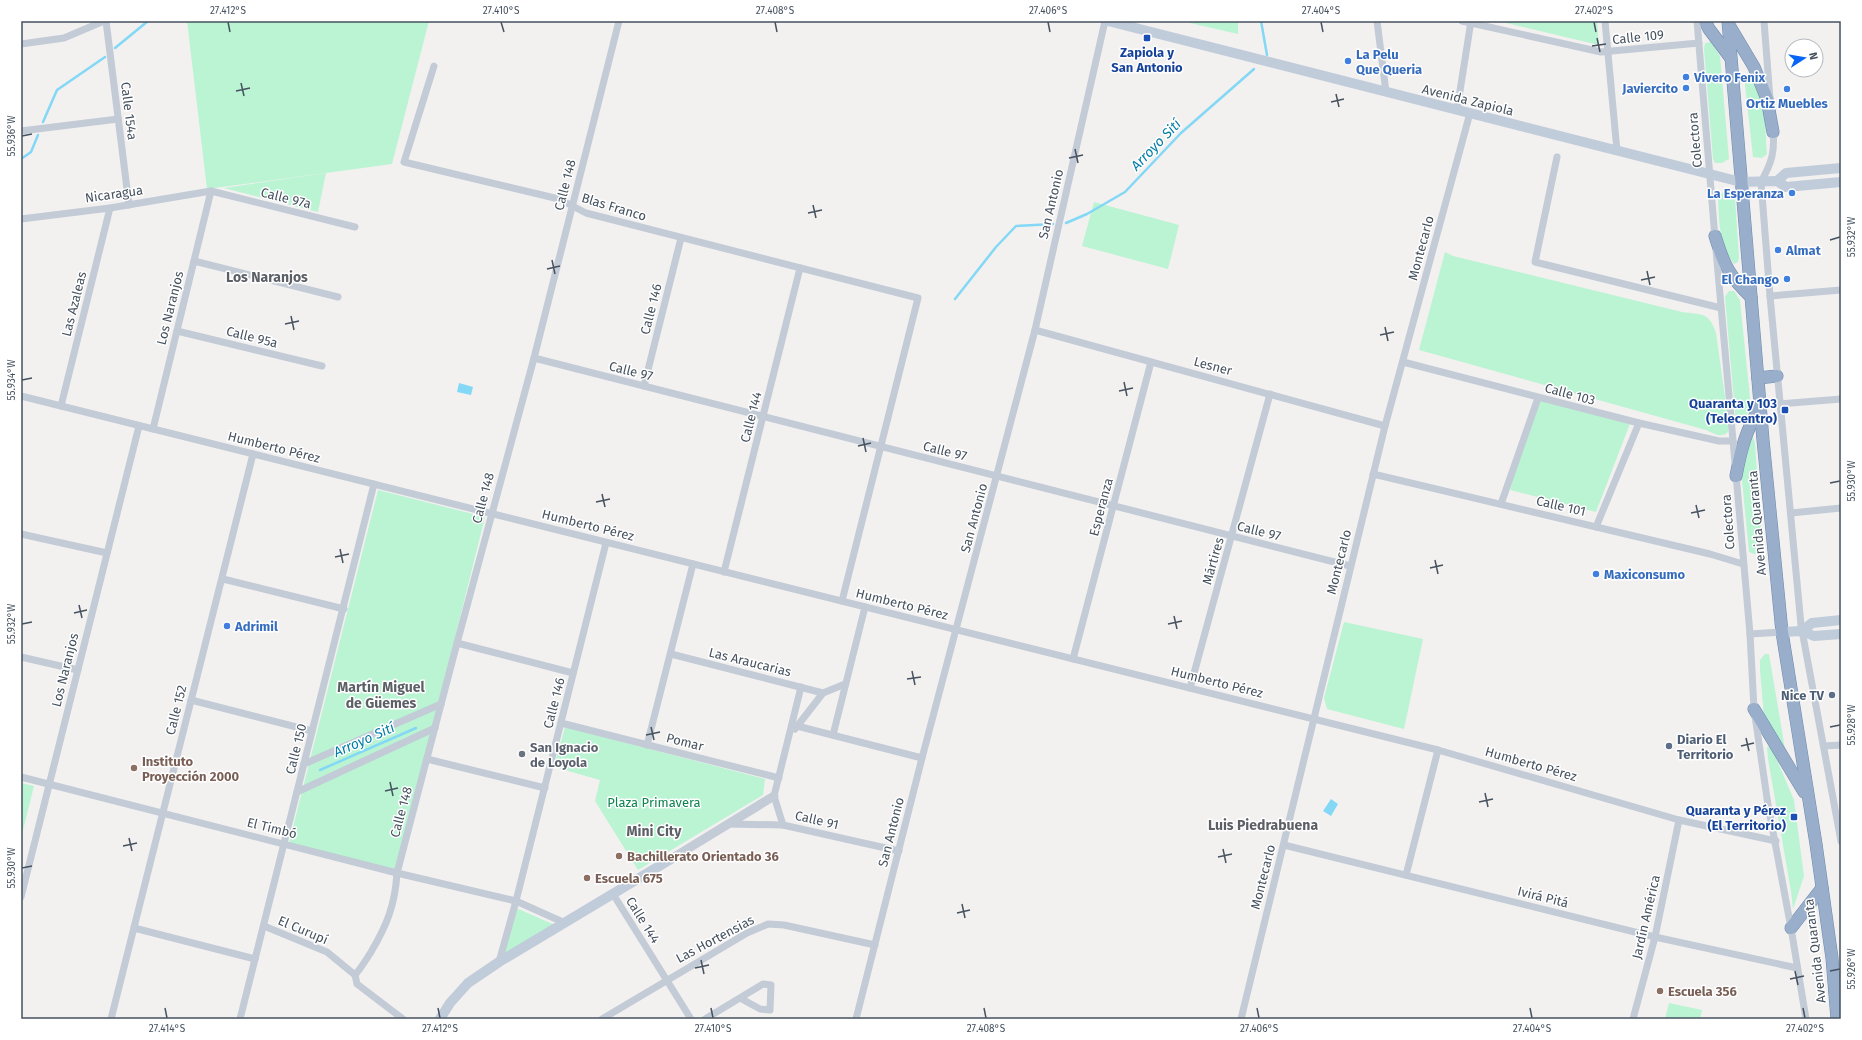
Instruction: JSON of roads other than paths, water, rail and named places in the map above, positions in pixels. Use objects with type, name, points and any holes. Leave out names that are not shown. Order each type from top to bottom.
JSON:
[{"type":"highway","points":[[1705,21],[1709,29],[1731,58]]},
{"type":"highway","points":[[1728,22],[1754,67],[1766,98],[1773,132]]},
{"type":"highway","name":"Avenida Quaranta","points":[[1728,22],[1760,407],[1782,632],[1832,958],[1837,1019]]},
{"type":"highway","points":[[1715,236],[1722,260],[1734,281],[1751,297]]},
{"type":"highway","points":[[1758,378],[1777,376]]},
{"type":"highway","points":[[1736,476],[1744,439],[1751,422],[1760,407]]},
{"type":"highway","points":[[1754,709],[1807,798]]},
{"type":"highway","points":[[1792,928],[1822,888]]},
{"type":"main road","name":"Avenida Zapiola","points":[[1107,21],[1122,23],[1741,182],[1777,181],[1786,187],[1841,182]]},
{"type":"main road","name":"Avenida Zapiola","points":[[1777,181],[1786,173],[1841,168]]},
{"type":"main road","points":[[1802,631],[1812,623],[1841,620]]},
{"type":"main road","points":[[1782,632],[1802,631],[1814,636],[1841,634]]},
{"type":"main road","points":[[440,1019],[450,1004],[468,983],[499,962],[671,859]]},
{"type":"street","points":[[21,44],[64,38],[105,21]]},
{"type":"street","name":"Calle 154a","points":[[105,21],[129,205]]},
{"type":"street","name":"Calle 148","points":[[355,975],[379,938],[391,914],[396,894],[397,873],[491,514],[534,358],[619,21]]},
{"type":"street","name":"San Antonio","points":[[856,1019],[922,758],[998,476],[1035,330],[1107,21]]},
{"type":"street","points":[[1377,21],[1386,92]]},
{"type":"street","name":"Calle 109","points":[[1462,21],[1571,46],[1608,52],[1699,43]]},
{"type":"street","points":[[1605,21],[1617,151]]},
{"type":"street","name":"Colectora","points":[[1697,21],[1750,634],[1754,709],[1768,805],[1792,928],[1806,1019]]},
{"type":"street","points":[[1764,21],[1773,132],[1773,150],[1771,164],[1761,182],[1779,404],[1802,631],[1841,841]]},
{"type":"street","points":[[1457,110],[1471,22]]},
{"type":"street","name":"Blas Franco","points":[[434,66],[404,162],[559,199],[586,214],[918,298],[880,447]]},
{"type":"street","name":"Montecarlo","points":[[1241,1019],[1385,426],[1470,113]]},
{"type":"street","points":[[21,131],[118,119]]},
{"type":"street","points":[[1557,157],[1535,262],[1721,308]]},
{"type":"street","name":"Nicaragua","points":[[21,219],[110,208],[211,192]]},
{"type":"street","name":"Calle 97a","points":[[211,192],[355,227]]},
{"type":"street","name":"Los Naranjos","points":[[153,429],[211,192]]},
{"type":"street","name":"Las Azaleas","points":[[61,406],[110,208]]},
{"type":"street","name":"Calle 146","points":[[644,386],[681,238]]},
{"type":"street","points":[[194,261],[338,297]]},
{"type":"street","name":"Calle 144","points":[[724,572],[800,268]]},
{"type":"street","points":[[1770,296],[1841,290]]},
{"type":"street","name":"Lesner","points":[[1035,330],[1385,426]]},
{"type":"street","name":"Calle 95a","points":[[177,331],[322,366]]},
{"type":"street","name":"Calle 97","points":[[534,358],[1350,566]]},
{"type":"street","name":"Esperanza","points":[[1073,659],[1151,362]]},
{"type":"street","name":"Calle 103","points":[[1403,362],[1639,423],[1719,441],[1733,441]]},
{"type":"street","name":"Mártires","points":[[1190,688],[1270,394]]},
{"type":"street","name":"Humberto Pérez","points":[[21,396],[1438,750],[1679,820],[1776,842]]},
{"type":"street","points":[[1500,504],[1538,398]]},
{"type":"street","points":[[1779,404],[1841,399]]},
{"type":"street","points":[[1596,527],[1639,423]]},
{"type":"street","name":"Los Naranjos","points":[[21,897],[139,426]]},
{"type":"street","points":[[842,601],[880,447]]},
{"type":"street","name":"Calle 152","points":[[111,1019],[223,579],[253,454]]},
{"type":"street","name":"Calle 101","points":[[1373,474],[1596,527],[1743,564]]},
{"type":"street","name":"Calle 150","points":[[240,1019],[344,609],[374,484]]},
{"type":"street","points":[[1791,513],[1841,508]]},
{"type":"street","points":[[21,534],[107,553]]},
{"type":"street","name":"Calle 146","points":[[499,962],[545,788],[606,543]]},
{"type":"street","points":[[647,745],[693,564]]},
{"type":"street","points":[[223,579],[344,609]]},
{"type":"street","points":[[833,735],[865,607]]},
{"type":"street","points":[[1750,634],[1782,632]]},
{"type":"street","points":[[457,643],[574,673]]},
{"type":"street","name":"Las Araucarias","points":[[671,654],[823,693]]},
{"type":"street","points":[[21,657],[78,670]]},
{"type":"street","points":[[790,736],[823,693],[845,684]]},
{"type":"street","points":[[783,825],[774,796],[802,687]]},
{"type":"street","points":[[191,700],[312,731]]},
{"type":"street","points":[[304,764],[441,704]]},
{"type":"street","name":"Pomar","points":[[561,723],[779,778]]},
{"type":"street","points":[[797,726],[922,758]]},
{"type":"street","points":[[298,792],[435,728]]},
{"type":"street","points":[[1824,746],[1841,745]]},
{"type":"street","points":[[1406,875],[1438,750]]},
{"type":"street","points":[[427,759],[545,788]]},
{"type":"street","name":"El Timbó","points":[[21,778],[397,873],[516,901],[565,923]]},
{"type":"street","points":[[671,859],[774,796]]},
{"type":"street","name":"Jardín América","points":[[1633,1019],[1655,937],[1679,820]]},
{"type":"street","name":"Calle 91","points":[[728,824],[783,825],[899,851]]},
{"type":"street","name":"Ivirá Pitá","points":[[1284,845],[1655,937],[1797,968]]},
{"type":"street","name":"Calle 144","points":[[613,894],[691,1019]]},
{"type":"street","name":"Las Hortensias","points":[[602,1019],[747,933],[768,924],[784,925],[875,945]]},
{"type":"street","name":"El Curupí","points":[[264,926],[327,952],[355,975],[357,984],[403,1019]]},
{"type":"street","points":[[134,928],[255,958]]},
{"type":"street","points":[[705,1019],[763,984],[771,985],[770,1010],[760,1009],[740,998]]},
{"type":"water","points":[[459,383],[473,387],[471,395],[457,392]]},
{"type":"water","points":[[1331,799],[1338,804],[1331,816],[1323,811]]},
{"type":"waterway","points":[[115,48],[148,21]]},
{"type":"waterway","name":"Arroyo Sití","points":[[1261,21],[1267,55]]},
{"type":"waterway","points":[[43,122],[57,90],[105,57]]},
{"type":"waterway","name":"Arroyo Sití","points":[[1066,223],[1087,214],[1125,192],[1181,133],[1254,69]]},
{"type":"waterway","points":[[21,159],[31,152],[38,135]]},
{"type":"waterway","name":"Arroyo Sití","points":[[955,299],[996,247],[1016,226],[1053,224]]},
{"type":"waterway","name":"Arroyo Sití","points":[[320,770],[416,728]]},
{"type":"place","name":"Zapiola y San Antonio","points":[[1147,38]]},
{"type":"place","name":"La Pelu Que Queria","points":[[1348,61]]},
{"type":"place","name":"Vivero Fenix","points":[[1686,77]]},
{"type":"place","name":"Javiercito","points":[[1686,88]]},
{"type":"place","name":"Ortiz Muebles","points":[[1787,89]]},
{"type":"place","name":"La Esperanza","points":[[1792,193]]},
{"type":"place","name":"Almat","points":[[1778,250]]},
{"type":"place","name":"El Chango","points":[[1787,279]]},
{"type":"place","name":"Quaranta y 103 (Telecentro)","points":[[1785,410]]},
{"type":"place","name":"Maxiconsumo","points":[[1596,574]]},
{"type":"place","name":"Adrimil","points":[[227,626]]},
{"type":"place","name":"Nice TV","points":[[1832,695]]},
{"type":"place","name":"Diario El Territorio","points":[[1669,746]]},
{"type":"place","name":"San Ignacio de Loyola","points":[[522,754]]},
{"type":"place","name":"Instituto Proyección 2000","points":[[134,768]]},
{"type":"place","name":"Quaranta y Pérez (El Territorio)","points":[[1794,817]]},
{"type":"place","name":"Bachillerato Orientado 36","points":[[619,856]]},
{"type":"place","name":"Escuela 675","points":[[587,878]]},
{"type":"place","name":"Escuela 356","points":[[1660,991]]},
{"type":"district","name":"Los Naranjos","points":[[267,277]]},
{"type":"district","name":"Martín Miguel de Güemes","points":[[381,696]]},
{"type":"district","name":"Luis Piedrabuena","points":[[1263,825]]},
{"type":"district","name":"Mini City","points":[[654,831]]},
{"type":"park label","name":"Plaza Primavera","points":[[654,802]]}]
